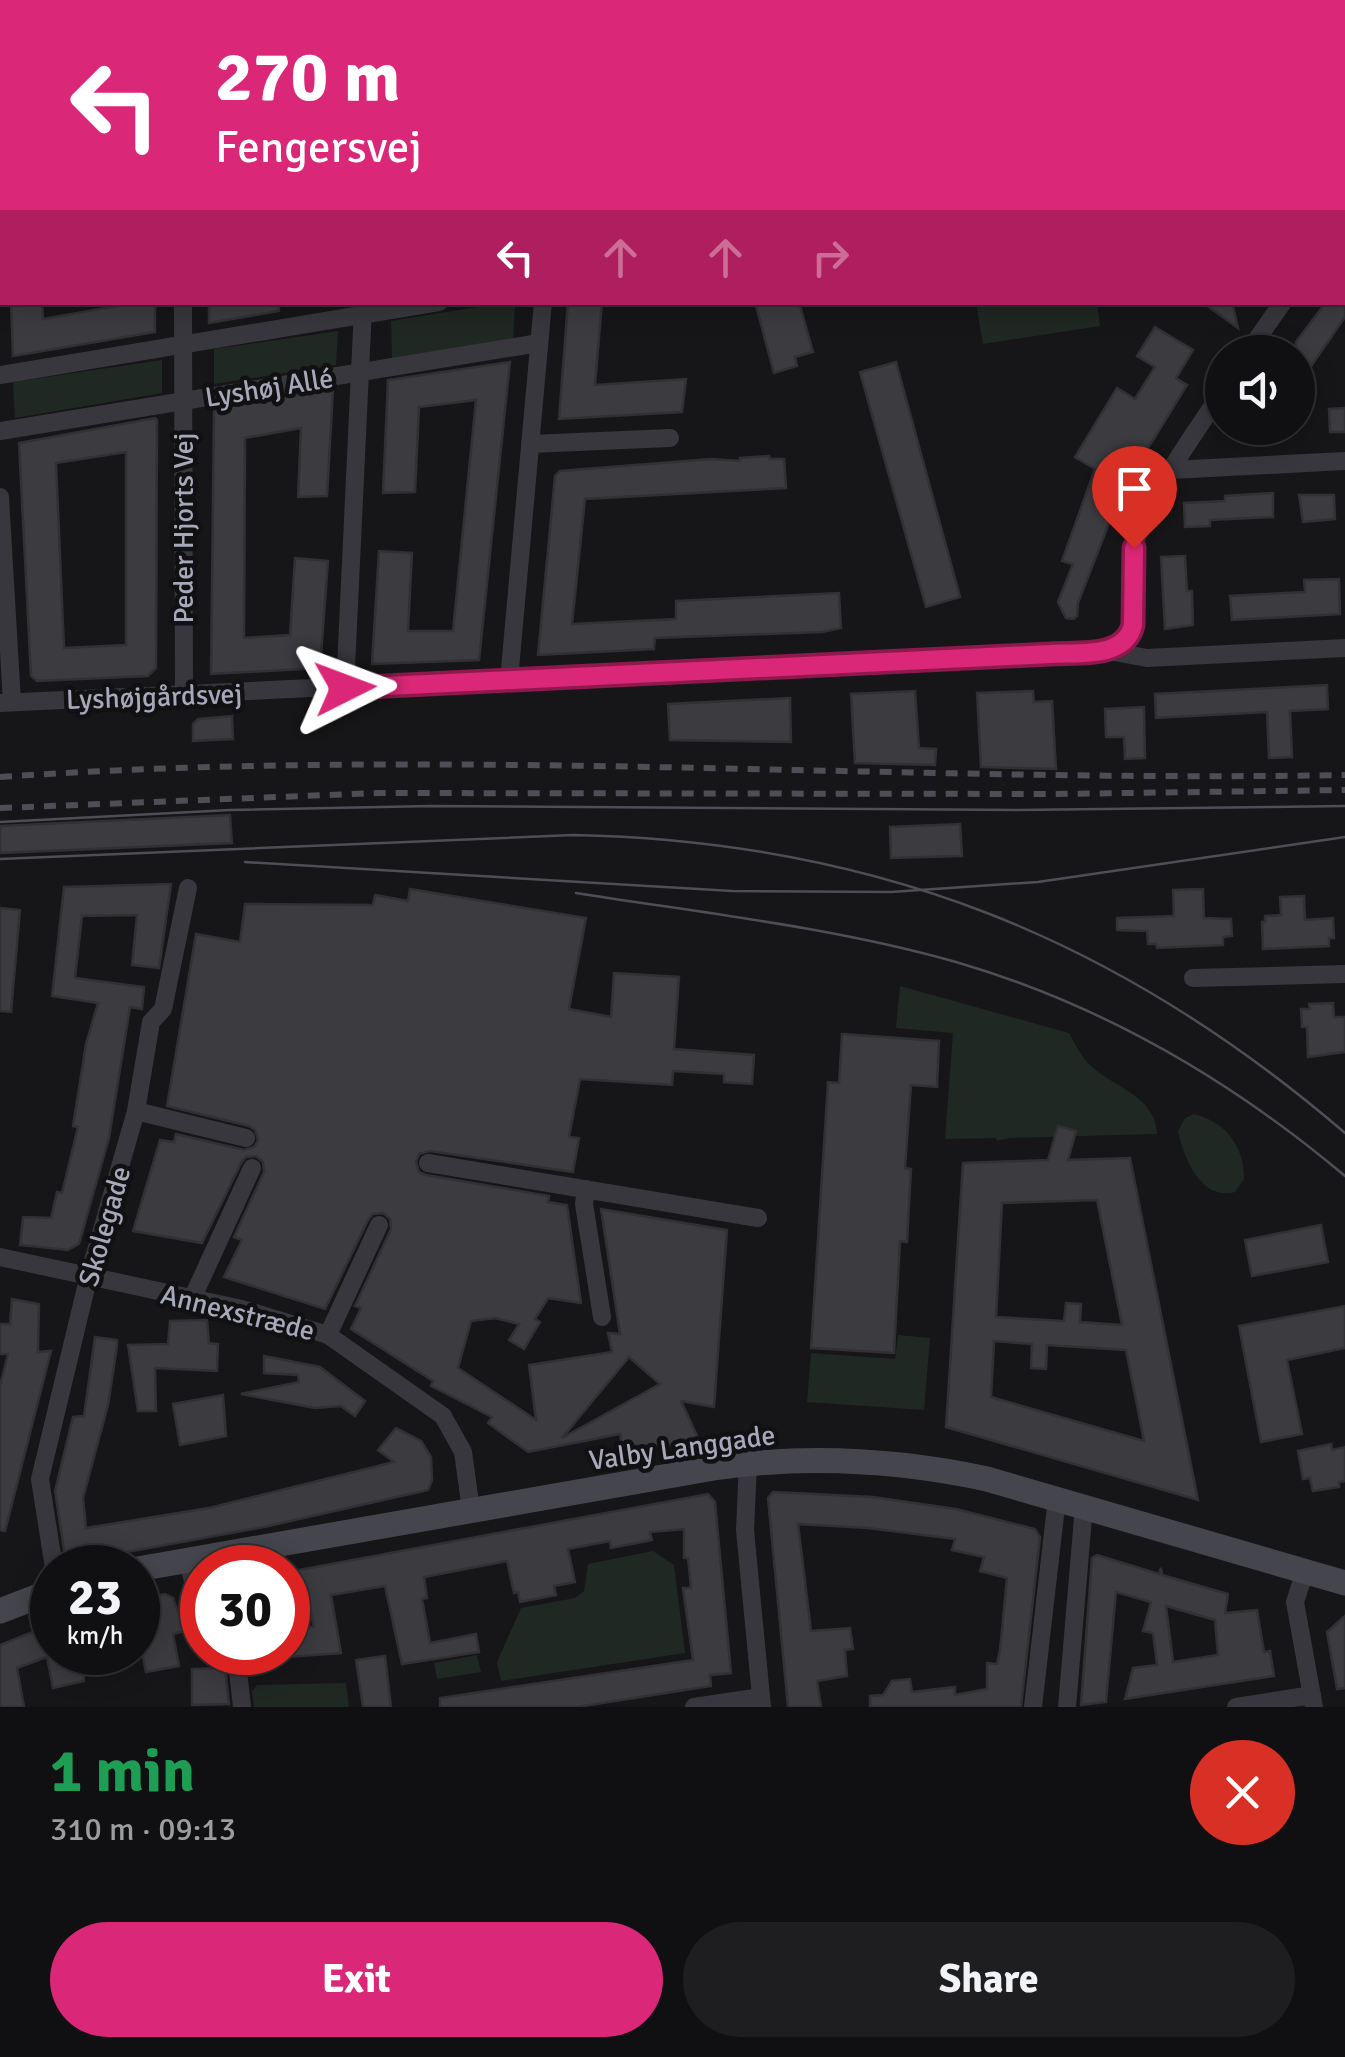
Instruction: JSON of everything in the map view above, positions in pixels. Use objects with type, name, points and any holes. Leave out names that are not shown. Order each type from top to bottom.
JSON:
[{"type":"street","name":"Peder Hjorts Vej","points":[[183,305],[184,693]]},
{"type":"street","name":"Lyshøj Allé","points":[[0,374],[363,309],[406,305]]},
{"type":"street","points":[[509,680],[543,305]]},
{"type":"street","points":[[1260,335],[1282,305]]},
{"type":"street","points":[[345,688],[363,309]]},
{"type":"street","name":"Lyshøj Allé","points":[[0,431],[539,343]]},
{"type":"street","points":[[1103,650],[1119,648],[1130,637],[1134,548],[1171,470],[1205,418]]},
{"type":"street","points":[[530,444],[670,438]]},
{"type":"street","points":[[1171,470],[1345,460]]},
{"type":"street","points":[[0,497],[6,703]]},
{"type":"street","name":"Lyshøjgårdsvej","points":[[6,703],[1103,650],[1147,658],[1345,648]]},
{"type":"street","name":"Skolegade","points":[[50,1545],[40,1479],[89,1275],[136,1111],[151,1022],[163,1010],[188,888]]},
{"type":"street","points":[[1193,978],[1345,974]]},
{"type":"street","points":[[136,1111],[246,1138]]},
{"type":"street","points":[[428,1162],[758,1218]]},
{"type":"street","points":[[192,1298],[252,1168]]},
{"type":"street","points":[[586,1189],[584,1204],[602,1317]]},
{"type":"street","points":[[328,1335],[378,1226]]},
{"type":"street","name":"Annexstræde","points":[[0,1256],[192,1298],[328,1335],[443,1416],[463,1452],[471,1510]]},
{"type":"street","name":"Valby Langgade","points":[[269,1545],[748,1463],[839,1462],[904,1465],[987,1478],[1345,1583]]},
{"type":"street","points":[[694,1707],[762,1702],[745,1530],[748,1463]]},
{"type":"street","points":[[1034,1707],[1057,1498]]},
{"type":"street","points":[[1067,1707],[1084,1506]]},
{"type":"street","points":[[1236,1707],[1313,1701],[1295,1602],[1305,1571]]},
{"type":"street","points":[[0,1611],[30,1599]]},
{"type":"street","points":[[238,1675],[242,1707]]},
{"type":"shaded area","points":[[490,305],[515,305],[513,343],[392,359],[391,321]]},
{"type":"shaded area","points":[[976,305],[1097,305],[1100,326],[983,344]]},
{"type":"shaded area","points":[[338,331],[336,365],[214,384],[214,349]]},
{"type":"shaded area","points":[[162,360],[162,393],[15,418],[13,382]]},
{"type":"shaded area","points":[[900,986],[1069,1033],[1092,1067],[1133,1094],[1150,1111],[1157,1134],[997,1141],[945,1139],[953,1033],[896,1028]]},
{"type":"shaded area","points":[[1194,1114],[1224,1129],[1237,1146],[1244,1179],[1235,1192],[1213,1190],[1190,1165],[1178,1131],[1185,1118]]},
{"type":"shaded area","points":[[898,1335],[930,1338],[924,1410],[807,1402],[811,1353],[895,1359]]},
{"type":"shaded area","points":[[653,1551],[674,1565],[685,1653],[501,1681],[497,1662],[521,1608],[575,1598],[584,1591],[588,1564]]},
{"type":"shaded area","points":[[477,1655],[481,1672],[437,1679],[434,1663]]},
{"type":"shaded area","points":[[346,1683],[349,1707],[254,1707],[252,1691],[257,1685]]},
{"type":"building","points":[[11,305],[42,305],[43,319],[123,305],[155,305],[155,332],[13,356]]},
{"type":"building","points":[[209,305],[278,305],[279,311],[209,323]]},
{"type":"building","points":[[568,305],[602,305],[595,385],[686,379],[682,412],[559,419]]},
{"type":"building","points":[[756,305],[800,305],[813,352],[795,357],[797,366],[774,373]]},
{"type":"building","points":[[1206,305],[1233,305],[1238,328]]},
{"type":"building","points":[[1324,305],[1345,305],[1345,317],[1315,360],[1315,335],[1301,335]]},
{"type":"building","points":[[1155,327],[1193,350],[1176,378],[1187,385],[1121,492],[1078,603],[1077,616],[1066,618],[1058,602],[1073,564],[1062,561],[1095,469],[1075,457],[1117,388],[1135,399],[1155,367],[1137,356]]},
{"type":"building","points":[[510,362],[479,660],[372,664],[379,551],[412,553],[408,631],[453,631],[476,400],[419,407],[415,492],[383,493],[388,380]]},
{"type":"building","points":[[896,362],[960,597],[926,607],[860,372]]},
{"type":"building","points":[[333,389],[327,496],[298,497],[301,428],[245,438],[244,638],[290,635],[295,558],[328,561],[320,668],[211,674],[214,409]]},
{"type":"building","points":[[1345,408],[1345,432],[1330,432],[1329,409]]},
{"type":"building","points":[[157,420],[156,668],[148,676],[37,681],[31,676],[19,443]],"holes":[[[126,452],[126,645],[64,648],[56,463]]]},
{"type":"building","points":[[769,456],[784,459],[786,488],[585,499],[572,624],[676,619],[676,601],[839,593],[841,628],[655,638],[654,649],[538,655],[555,476],[560,471]]},
{"type":"building","points":[[1273,493],[1273,517],[1210,520],[1210,526],[1185,527],[1184,503]]},
{"type":"building","points":[[1299,495],[1334,495],[1335,519],[1303,522]]},
{"type":"building","points":[[1185,556],[1193,625],[1165,629],[1161,557]]},
{"type":"building","points":[[1339,579],[1340,614],[1232,620],[1230,596],[1305,592],[1304,580]]},
{"type":"building","points":[[1327,685],[1328,709],[1290,711],[1292,757],[1269,758],[1267,712],[1156,718],[1155,694]]},
{"type":"building","points":[[915,691],[919,748],[936,749],[935,765],[855,763],[851,694]]},
{"type":"building","points":[[1033,691],[1034,702],[1052,701],[1056,769],[981,767],[977,693]]},
{"type":"building","points":[[790,698],[791,742],[670,740],[668,704]]},
{"type":"building","points":[[1144,707],[1145,758],[1125,759],[1124,737],[1106,737],[1105,709]]},
{"type":"building","points":[[232,716],[233,739],[193,741],[193,724],[198,719]]},
{"type":"building","points":[[230,815],[232,843],[0,853],[0,826]]},
{"type":"building","points":[[960,824],[962,856],[891,858],[890,827]]},
{"type":"building","points":[[171,884],[159,968],[132,965],[137,915],[82,916],[75,978],[144,987],[142,1009],[130,1007],[109,1138],[79,1244],[68,1250],[20,1245],[23,1217],[51,1218],[57,1192],[62,1193],[78,1127],[73,1126],[86,1044],[98,1003],[52,996],[64,887]]},
{"type":"building","points":[[410,889],[586,918],[569,1009],[611,1017],[614,973],[679,977],[674,1049],[754,1055],[752,1084],[724,1082],[724,1074],[673,1071],[672,1085],[580,1079],[569,1137],[579,1138],[573,1172],[430,1151],[419,1154],[416,1162],[419,1172],[426,1175],[549,1196],[548,1202],[567,1205],[581,1303],[548,1298],[524,1349],[509,1340],[519,1324],[495,1318],[471,1321],[458,1368],[536,1420],[529,1365],[612,1352],[608,1333],[620,1334],[601,1209],[727,1230],[714,1407],[681,1401],[699,1440],[635,1450],[622,1446],[620,1434],[528,1452],[488,1423],[492,1417],[431,1386],[433,1381],[351,1329],[361,1308],[355,1306],[391,1229],[390,1219],[383,1213],[373,1214],[368,1220],[325,1309],[224,1277],[242,1240],[234,1237],[264,1172],[263,1162],[256,1156],[246,1157],[241,1163],[202,1243],[133,1231],[160,1140],[174,1142],[176,1134],[244,1150],[254,1147],[258,1140],[249,1126],[167,1106],[196,934],[240,942],[245,904],[373,905],[375,895],[408,901]],"holes":[[[629,1357],[660,1384],[562,1438]]]},
{"type":"building","points":[[1203,889],[1204,918],[1231,919],[1232,936],[1223,937],[1223,945],[1157,948],[1156,944],[1148,944],[1147,931],[1117,930],[1117,918],[1174,916],[1173,890]]},
{"type":"building","points":[[1304,896],[1305,920],[1333,918],[1334,938],[1329,938],[1329,946],[1263,949],[1265,916],[1281,915],[1280,897]]},
{"type":"building","points":[[0,908],[20,910],[11,1012],[0,1011]]},
{"type":"building","points":[[1333,1003],[1334,1017],[1345,1017],[1345,1052],[1308,1057],[1307,1027],[1302,1027],[1301,1009],[1310,1009],[1309,1004]]},
{"type":"building","points":[[842,1034],[939,1041],[937,1087],[911,1085],[905,1168],[911,1169],[907,1242],[900,1241],[894,1353],[811,1348],[828,1082],[839,1083]]},
{"type":"building","points":[[1058,1126],[1076,1131],[1068,1160],[1130,1158],[1198,1500],[946,1427],[963,1163],[1048,1160]],"holes":[[[1097,1200],[1122,1325],[1080,1322],[1081,1304],[1066,1303],[1064,1321],[996,1317],[1002,1203]],[[994,1341],[1032,1344],[1031,1368],[1046,1369],[1047,1345],[1126,1350],[1144,1441],[991,1397]]]},
{"type":"building","points":[[1321,1225],[1328,1262],[1252,1276],[1245,1240]]},
{"type":"building","points":[[12,1299],[39,1304],[38,1352],[51,1351],[5,1531],[0,1530],[0,1386],[8,1354],[0,1354],[0,1324],[10,1324]]},
{"type":"building","points":[[1345,1306],[1345,1348],[1287,1360],[1302,1434],[1261,1442],[1239,1326]]},
{"type":"building","points":[[207,1320],[209,1343],[218,1344],[217,1371],[155,1368],[156,1411],[138,1411],[128,1345],[168,1344],[170,1321]]},
{"type":"building","points":[[95,1337],[117,1340],[108,1405],[83,1498],[86,1528],[209,1508],[394,1462],[378,1450],[396,1428],[421,1441],[431,1457],[432,1480],[428,1490],[160,1546],[63,1545],[55,1491],[73,1417],[84,1416]]},
{"type":"building","points":[[264,1356],[320,1367],[365,1401],[355,1416],[341,1406],[315,1408],[241,1394],[299,1382],[298,1375],[264,1373]]},
{"type":"building","points":[[223,1395],[226,1436],[180,1445],[173,1404]]},
{"type":"building","points":[[1331,1444],[1332,1450],[1345,1447],[1345,1481],[1339,1482],[1339,1487],[1313,1491],[1310,1478],[1303,1479],[1298,1451]]},
{"type":"building","points":[[773,1492],[873,1497],[956,1509],[1035,1529],[1040,1537],[1021,1707],[870,1707],[870,1696],[883,1695],[892,1681],[910,1679],[912,1692],[955,1687],[955,1695],[987,1689],[987,1663],[997,1664],[1000,1650],[1007,1578],[980,1571],[984,1557],[952,1550],[955,1539],[798,1524],[811,1631],[850,1628],[853,1649],[845,1650],[847,1676],[817,1681],[821,1707],[788,1707],[768,1498]]},
{"type":"building","points":[[708,1494],[715,1502],[731,1673],[710,1675],[711,1686],[577,1707],[440,1707],[440,1698],[693,1660],[683,1588],[691,1588],[688,1558],[684,1558],[684,1529],[650,1532],[652,1540],[611,1548],[610,1541],[568,1549],[575,1582],[554,1586],[556,1595],[520,1602],[507,1561],[424,1577],[427,1598],[422,1599],[430,1643],[476,1634],[479,1652],[402,1664],[385,1586],[331,1595],[341,1653],[310,1655],[310,1627],[314,1627],[310,1568]]},
{"type":"building","points":[[1097,1555],[1159,1574],[1161,1568],[1162,1575],[1228,1594],[1225,1613],[1257,1610],[1264,1652],[1270,1651],[1274,1676],[1125,1699],[1133,1668],[1157,1665],[1153,1633],[1143,1631],[1151,1602],[1116,1592],[1106,1702],[1081,1705],[1092,1558]],"holes":[[[1166,1606],[1215,1620],[1218,1655],[1173,1662]]]},
{"type":"building","points":[[160,1595],[173,1598],[180,1617],[180,1632],[173,1634],[179,1666],[160,1669]]},
{"type":"building","points":[[1345,1616],[1345,1688],[1337,1689],[1327,1632]]},
{"type":"building","points":[[30,1633],[30,1663],[17,1668],[24,1707],[0,1707],[0,1645]]},
{"type":"building","points":[[385,1656],[391,1707],[363,1707],[356,1660]]},
{"type":"building","points":[[50,1675],[84,1675],[84,1681],[53,1688]]},
{"type":"building","points":[[192,1675],[226,1675],[229,1704],[192,1705]]},
{"type":"tram line","points":[[0,822],[230,810],[432,806],[1018,810],[1345,806]]},
{"type":"tram line","points":[[0,859],[573,835],[683,841],[789,857],[889,880],[986,913],[1080,954],[1171,1005],[1259,1064],[1345,1133]]},
{"type":"tram line","points":[[245,862],[732,891],[891,892],[1038,882],[1345,837]]},
{"type":"tram line","points":[[576,893],[862,939],[1009,979],[1112,1023],[1210,1077],[1345,1176]]},
{"type":"railway","points":[[0,777],[336,765],[1345,775]]},
{"type":"railway","points":[[0,808],[379,793],[1056,794],[1345,790]]},
{"type":"route","points":[[345,688],[1119,648],[1130,637],[1133,625],[1134,548]]}]
